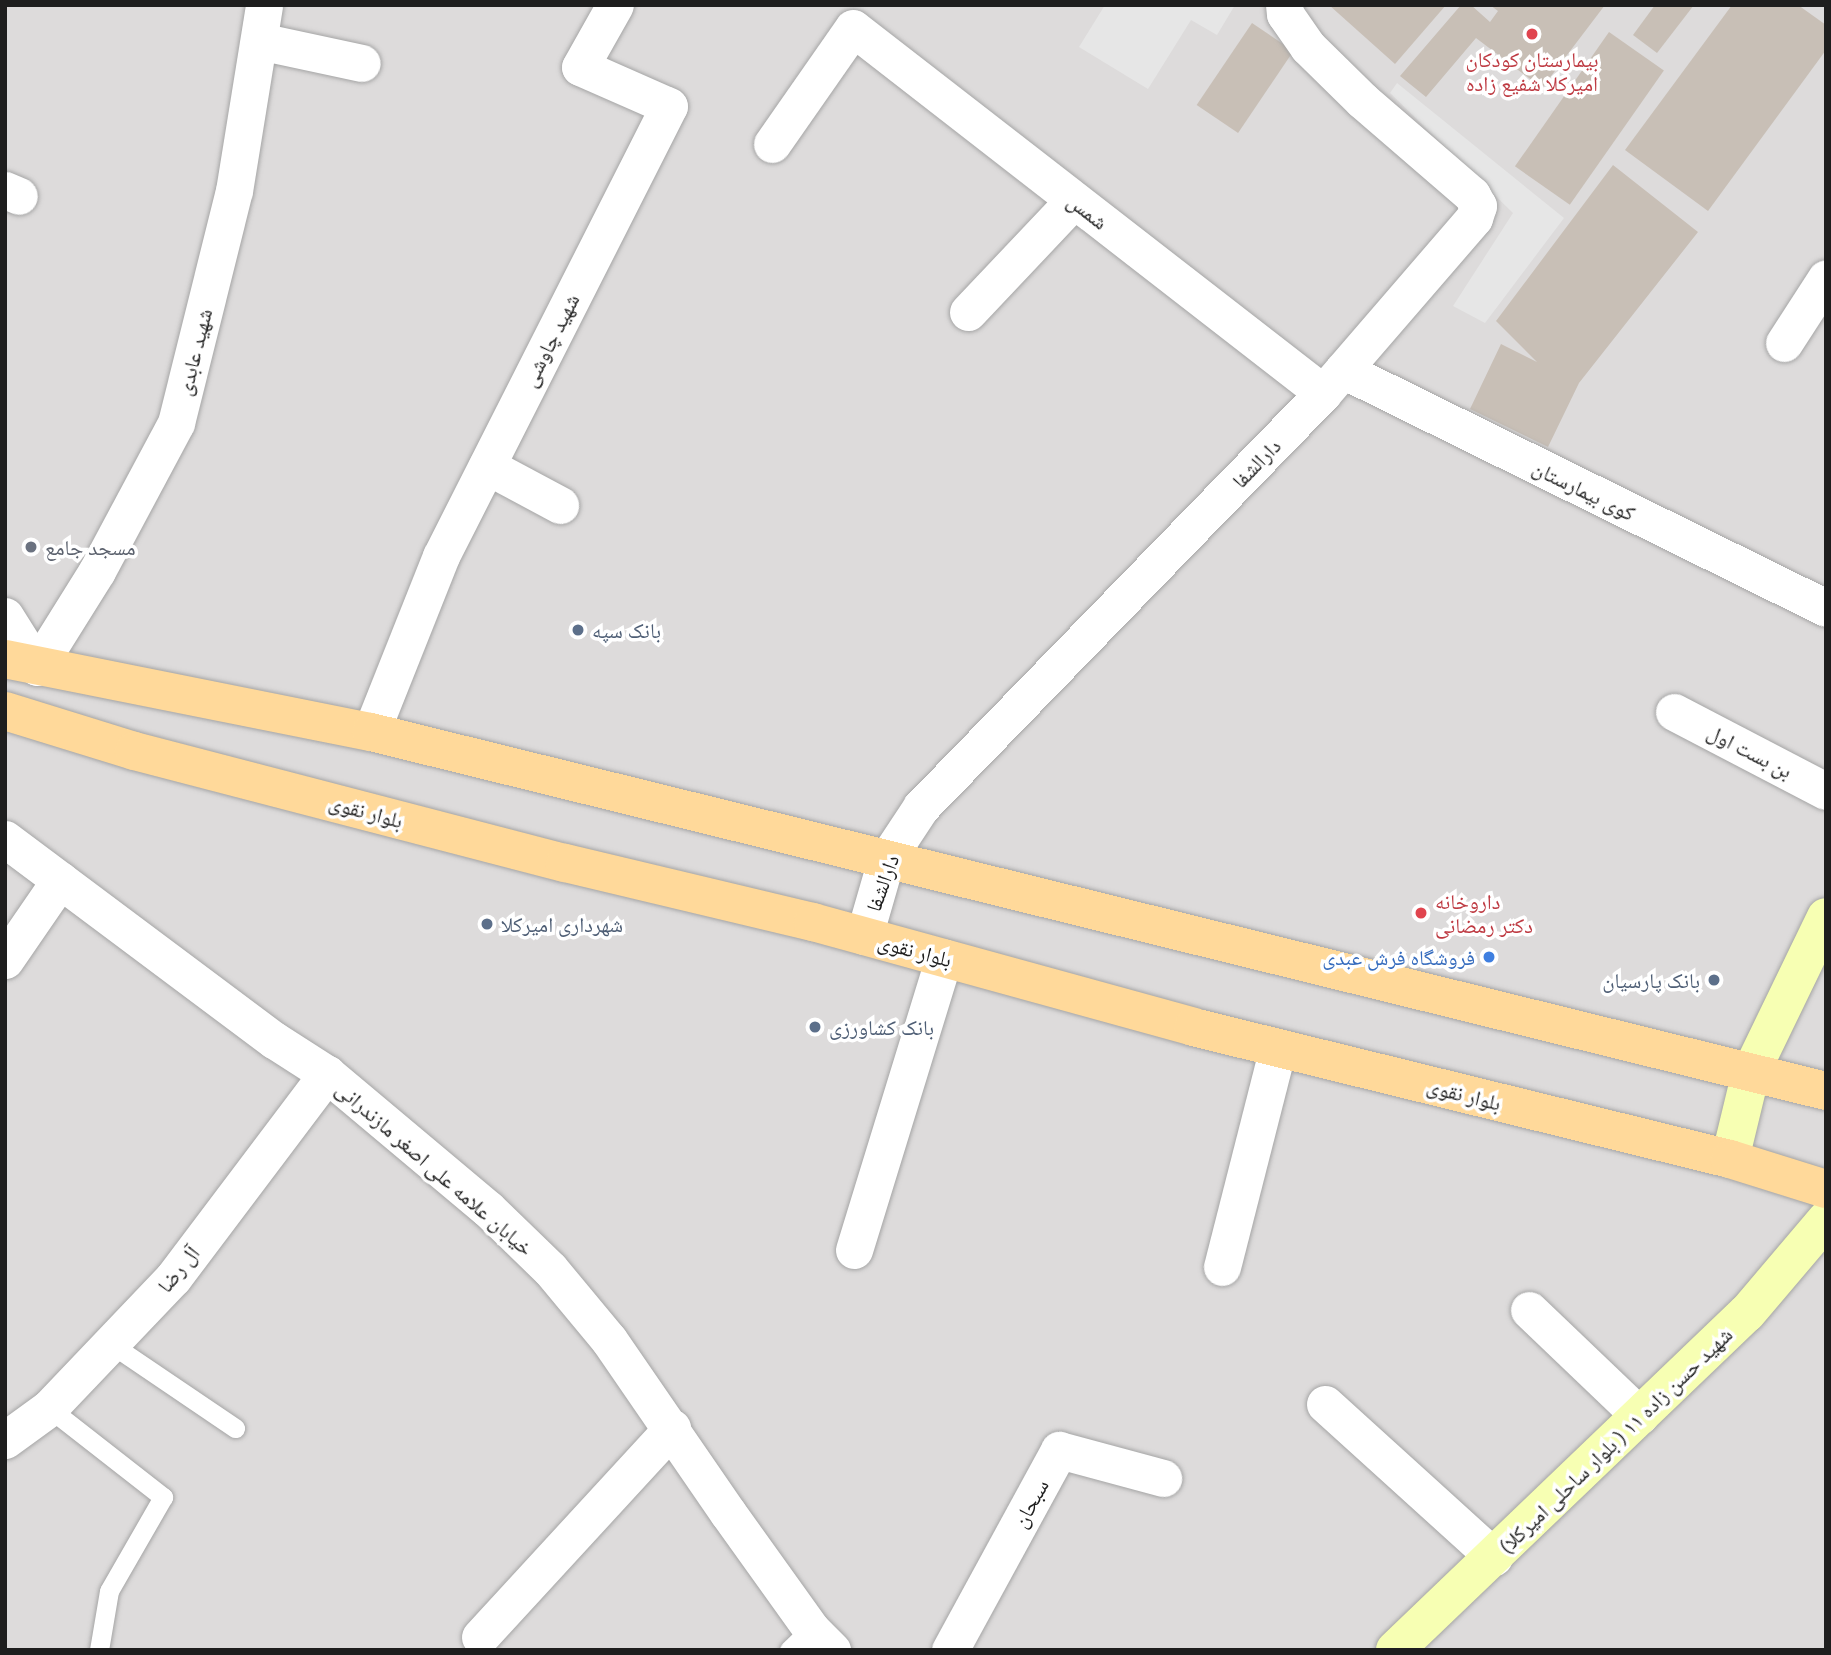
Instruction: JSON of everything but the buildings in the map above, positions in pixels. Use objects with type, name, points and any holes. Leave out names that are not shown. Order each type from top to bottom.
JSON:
[{"type":"main road","points":[[21,663],[370,732],[1826,1091]]},
{"type":"main road","name":"بلوار نقوی","points":[[5,711],[148,754],[565,863],[864,936],[1278,1048],[1730,1159],[1826,1189]]},
{"type":"main road","points":[[1730,1159],[1751,1072],[1826,917]]},
{"type":"main road","name":"شهید حسن زاده ۱۱ ( بلوار ساحلی امیرکلا)","points":[[1395,1650],[1747,1313],[1826,1220]]},
{"type":"street","name":"شهید عابدی","points":[[21,663],[97,570],[176,423],[234,191],[264,5]]},
{"type":"street","name":"شهید چاوشی","points":[[370,732],[441,555],[670,106],[580,67],[615,5]]},
{"type":"street","name":"دارالشفا","points":[[864,936],[886,860],[921,807],[1333,381],[1474,218],[1478,206],[1472,195],[1362,100],[1308,47],[1284,14],[1284,5]]},
{"type":"street","name":"شمس","points":[[772,144],[853,28],[1074,200],[1333,381]]},
{"type":"street","points":[[259,41],[362,63]]},
{"type":"street","points":[[968,312],[1074,200]]},
{"type":"street","points":[[1784,343],[1826,278]]},
{"type":"street","name":"کوی بیمارستان","points":[[1333,381],[1826,608]]},
{"type":"street","points":[[487,466],[560,505]]},
{"type":"street","points":[[5,616],[21,663]]},
{"type":"street","name":"بن بست اول","points":[[1674,712],[1826,791]]},
{"type":"street","name":"خیابان علامه علی اصغر مازندرانی","points":[[5,839],[263,1032],[327,1074],[488,1209],[550,1269],[609,1340],[672,1428],[811,1643]]},
{"type":"street","points":[[5,960],[60,880]]},
{"type":"street","points":[[854,1250],[944,958]]},
{"type":"street","points":[[1222,1267],[1278,1048]]},
{"type":"street","name":"آل رضا","points":[[5,1440],[49,1408],[173,1278],[327,1074]]},
{"type":"street","points":[[1530,1310],[1640,1416]]},
{"type":"street","points":[[1325,1404],[1494,1557]]},
{"type":"street","points":[[480,1637],[672,1428]]},
{"type":"street","name":"سبحان","points":[[950,1650],[1059,1450],[1163,1478]]},
{"type":"lane","points":[[111,1344],[235,1428]]},
{"type":"lane","points":[[49,1408],[163,1497],[109,1591],[99,1650]]},
{"type":"shaded area","points":[[5,5],[1826,5],[1826,1650],[5,1650]]},
{"type":"shaded area","points":[[1105,5],[1235,5],[1217,35],[1191,20],[1148,89],[1079,47]]},
{"type":"shaded area","points":[[1397,83],[1564,218],[1485,323],[1453,306],[1513,213],[1390,93]]},
{"type":"place","name":"بیمارستان کودکان امیرکلا شفیع زاده","points":[[1532,34]]},
{"type":"place","name":"مسجد جامع","points":[[31,547]]},
{"type":"place","name":"بانک سپه","points":[[578,630]]},
{"type":"place","name":"داروخانه دکتر رمضانی","points":[[1421,913]]},
{"type":"place","name":"شهرداری امیرکلا","points":[[487,924]]},
{"type":"place","name":"فروشگاه فرش عبدی","points":[[1489,957]]},
{"type":"place","name":"بانک پارسیان","points":[[1714,980]]},
{"type":"place","name":"بانک کشاورزی","points":[[815,1027]]}]
